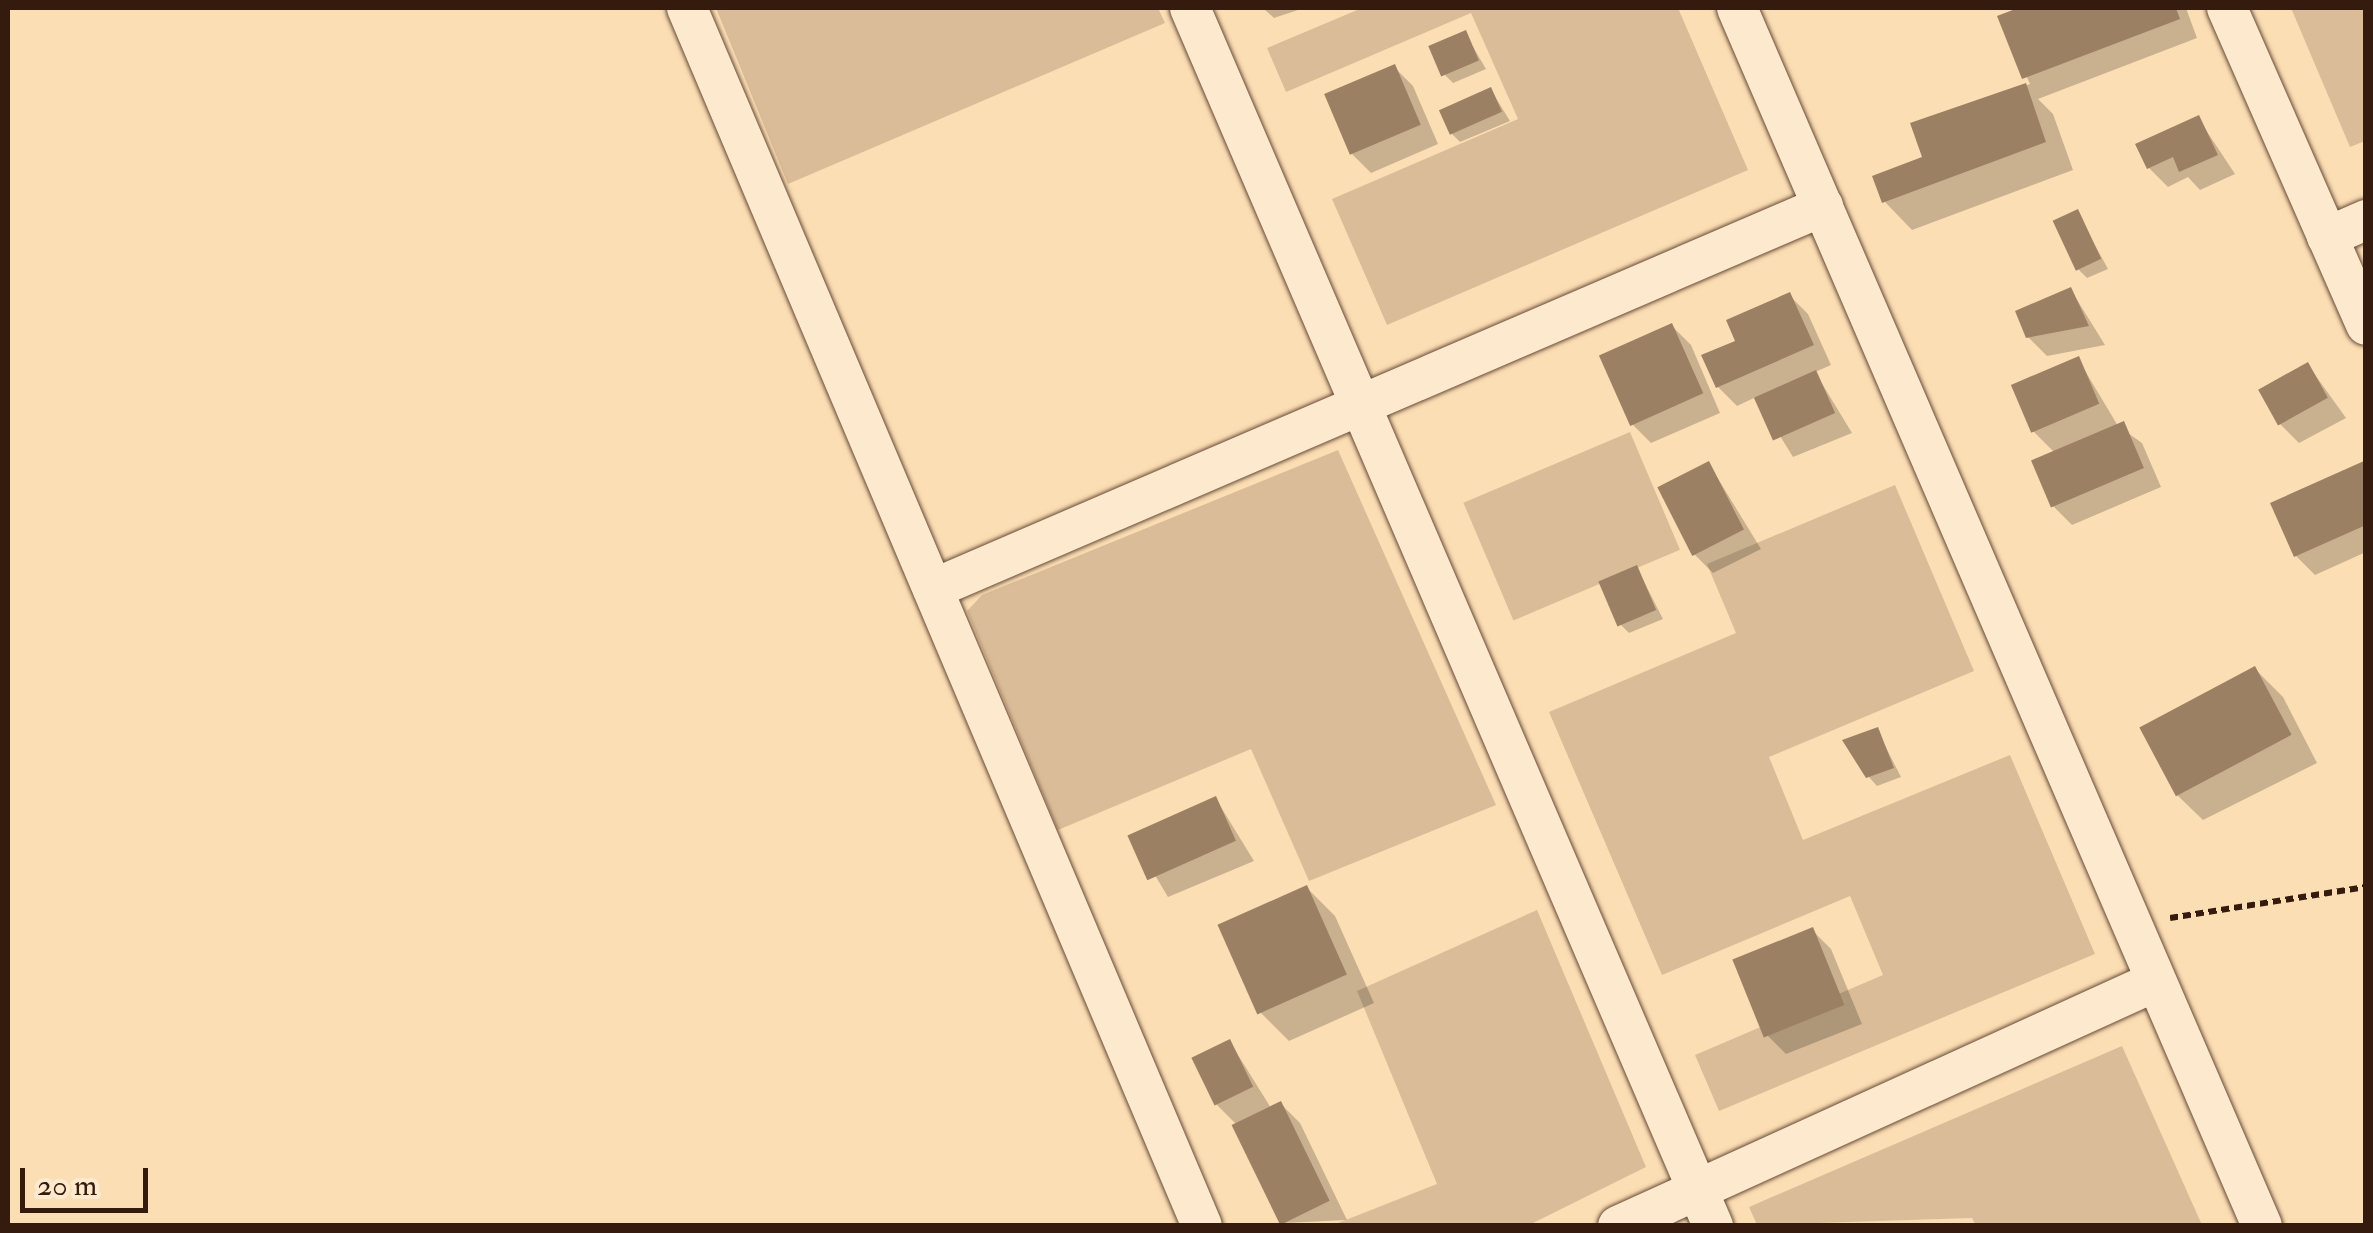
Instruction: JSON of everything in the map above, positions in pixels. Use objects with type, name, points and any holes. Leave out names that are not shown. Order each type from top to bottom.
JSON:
[{"type":"street","points":[[687,8],[1202,1226]]},
{"type":"street","points":[[1190,8],[1712,1226]]},
{"type":"street","points":[[1738,8],[2129,925],[2262,1226]]},
{"type":"street","points":[[2227,8],[2366,325]]},
{"type":"street","points":[[933,589],[1822,206]]},
{"type":"street","points":[[2327,237],[2366,220]]},
{"type":"street","points":[[1618,1226],[2154,982]]},
{"type":"path","points":[[2129,925],[2366,887]]},
{"type":"shaded area","points":[[716,8],[1158,8],[1165,23],[788,184]]},
{"type":"shaded area","points":[[1362,8],[1678,8],[1748,170],[1387,325],[1332,199],[1518,119],[1471,13],[1286,92],[1267,48]]},
{"type":"shaded area","points":[[2291,8],[2365,8],[2365,141],[2350,147]]},
{"type":"shaded area","points":[[1630,432],[1680,550],[1513,621],[1463,503]]},
{"type":"shaded area","points":[[1338,450],[1496,805],[1309,881],[1251,749],[1058,830],[967,611],[982,595]]},
{"type":"shaded area","points":[[1895,485],[1974,671],[1769,757],[1803,840],[2010,755],[2095,954],[1719,1111],[1695,1055],[1883,975],[1850,896],[1662,975],[1549,712],[1736,633],[1707,564]]},
{"type":"shaded area","points":[[1537,910],[1646,1167],[1529,1225],[1333,1225],[1437,1184],[1357,991]]},
{"type":"shaded area","points":[[2122,1046],[2202,1225],[1976,1226],[1972,1218],[1757,1225],[1749,1207]]},
{"type":"building","points":[[2018,8],[2176,8],[2180,19],[2022,79],[1997,16]]},
{"type":"building","points":[[1466,30],[1479,60],[1441,76],[1428,46]]},
{"type":"building","points":[[1395,64],[1421,125],[1350,155],[1324,94]]},
{"type":"building","points":[[2026,83],[2046,142],[1882,203],[1872,176],[1922,157],[1910,123]]},
{"type":"building","points":[[1491,87],[1502,112],[1450,135],[1439,110]]},
{"type":"building","points":[[2199,115],[2218,155],[2179,172],[2173,157],[2147,169],[2135,144]]},
{"type":"building","points":[[2078,209],[2101,259],[2076,271],[2053,221]]},
{"type":"building","points":[[2071,287],[2089,326],[2026,338],[2015,311]]},
{"type":"building","points":[[1790,292],[1814,345],[1716,388],[1701,355],[1735,341],[1726,320]]},
{"type":"building","points":[[1672,323],[1703,393],[1630,426],[1599,356]]},
{"type":"building","points":[[2079,356],[2099,404],[2031,433],[2011,385]]},
{"type":"building","points":[[2308,362],[2328,398],[2278,425],[2258,390]]},
{"type":"building","points":[[1816,370],[1835,413],[1773,441],[1754,398]]},
{"type":"building","points":[[2124,421],[2144,468],[2051,507],[2031,460]]},
{"type":"building","points":[[1709,461],[1744,530],[1692,556],[1657,487]]},
{"type":"building","points":[[2364,461],[2366,525],[2294,557],[2270,503]]},
{"type":"building","points":[[1637,565],[1656,610],[1617,627],[1598,581]]},
{"type":"building","points":[[2255,666],[2292,735],[2176,796],[2139,728]]},
{"type":"building","points":[[1878,727],[1894,768],[1866,778],[1842,740]]},
{"type":"building","points":[[1216,796],[1236,841],[1147,880],[1127,835]]},
{"type":"building","points":[[1307,885],[1347,975],[1257,1014],[1217,925]]},
{"type":"building","points":[[1813,927],[1844,1005],[1764,1037],[1732,960]]},
{"type":"building","points":[[1230,1039],[1253,1087],[1215,1105],[1191,1058]]},
{"type":"building","points":[[1281,1101],[1330,1201],[1280,1225],[1232,1125]]}]
